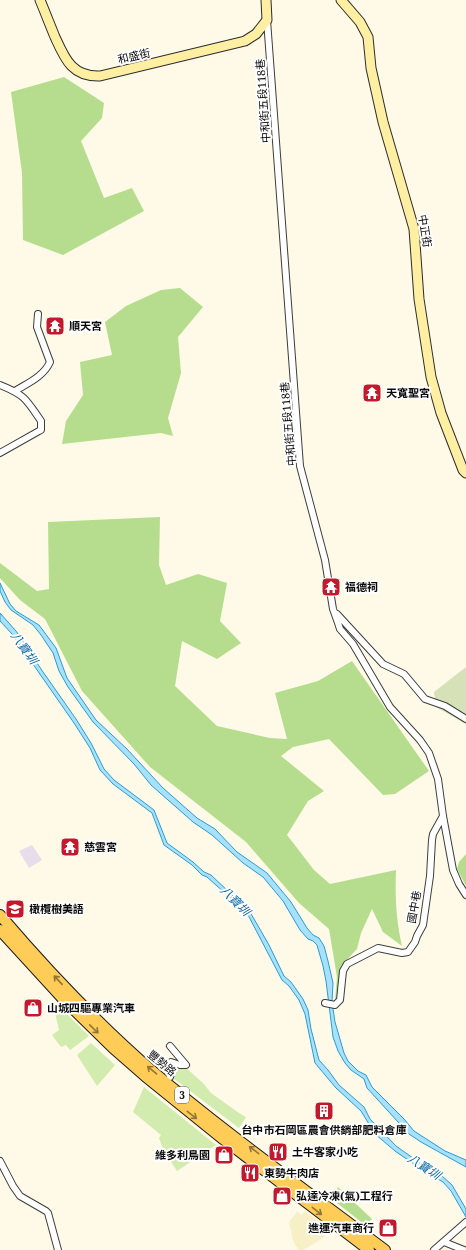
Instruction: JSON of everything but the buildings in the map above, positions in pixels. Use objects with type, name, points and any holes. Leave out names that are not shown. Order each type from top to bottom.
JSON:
[{"type":"main road","name":"豐勢路","points":[[0,915],[3,931],[63,999],[113,1048],[223,1139],[369,1250]]},
{"type":"main road","name":"豐勢路","points":[[3,931],[58,980],[95,1018],[150,1069],[206,1114],[385,1250]]},
{"type":"street","name":"和盛街","points":[[40,0],[65,59],[76,70],[92,77],[245,41],[256,34],[267,20]]},
{"type":"street","points":[[266,0],[267,20]]},
{"type":"street","name":"中正街","points":[[341,0],[360,22],[368,36],[371,68],[383,122],[414,229],[419,299],[431,377],[441,413],[463,470],[466,473]]},
{"type":"street","name":"中和街五段118巷","points":[[267,20],[300,466],[325,560],[333,609],[340,629],[353,644],[390,707],[420,740],[429,753],[438,779],[453,870],[466,895]]},
{"type":"street","points":[[15,391],[40,376],[50,362],[37,327],[38,314]]},
{"type":"street","points":[[0,385],[15,391],[26,398],[41,421],[41,430],[0,452]]},
{"type":"street","points":[[333,609],[382,664],[404,674],[425,698],[445,706],[466,719]]},
{"type":"street","name":"國中巷","points":[[326,1003],[335,1005],[340,1000],[343,971],[347,964],[378,948],[402,954],[408,952],[412,946],[423,925],[430,876],[431,844],[433,834],[443,816]]},
{"type":"street","points":[[170,1046],[186,1065],[171,1062],[168,1066],[171,1073],[170,1077]]},
{"type":"street","points":[[0,1162],[20,1196],[46,1211],[51,1222],[58,1250]]},
{"type":"street","points":[[434,1250],[466,1222]]},
{"type":"street","points":[[444,1242],[464,1250]]},
{"type":"shaded area","points":[[32,845],[42,860],[29,868],[19,851]]},
{"type":"shaded area","points":[[305,1211],[330,1230],[323,1238],[303,1250],[298,1250],[293,1240],[289,1222],[297,1212],[302,1215]]},
{"type":"green space","points":[[64,77],[104,103],[102,118],[81,141],[104,198],[132,188],[144,211],[63,255],[23,240],[22,173],[11,92]]},
{"type":"green space","points":[[180,288],[203,307],[178,337],[181,373],[168,418],[173,436],[161,433],[62,444],[66,421],[83,395],[80,362],[112,355],[105,322],[126,306],[161,290]]},
{"type":"green space","points":[[160,517],[159,565],[166,585],[198,574],[227,583],[220,621],[241,643],[217,659],[182,641],[175,686],[217,726],[270,738],[287,739],[275,693],[318,681],[352,661],[429,771],[395,794],[383,795],[329,739],[293,747],[281,756],[324,791],[308,801],[287,835],[314,870],[330,884],[396,870],[396,908],[402,946],[383,932],[372,909],[361,933],[357,949],[341,966],[338,997],[335,1000],[337,977],[329,929],[299,903],[246,842],[150,767],[82,691],[45,619],[20,600],[0,578],[0,563],[37,591],[49,589],[48,522]]},
{"type":"green space","points":[[466,667],[466,724],[436,707],[434,692]]},
{"type":"green space","points":[[466,854],[466,886],[457,869],[459,862]]},
{"type":"green space","points":[[59,1006],[89,1036],[70,1050],[66,1045],[61,1047],[52,1035],[59,1030],[54,1008]]},
{"type":"green space","points":[[91,1043],[115,1065],[97,1086],[77,1055]]},
{"type":"green space","points":[[171,1064],[185,1067],[203,1083],[211,1093],[246,1117],[239,1128],[173,1078]]},
{"type":"green space","points":[[144,1087],[216,1145],[177,1171],[163,1149],[159,1138],[161,1135],[133,1112]]},
{"type":"green space","points":[[338,1187],[372,1219],[365,1225],[332,1199]]},
{"type":"water","name":"八寶圳","points":[[0,583],[10,604],[16,611],[39,625],[56,648],[67,678],[96,720],[127,749],[163,788],[197,818],[215,829],[237,852],[267,873],[291,902],[307,928],[313,935],[319,938],[324,946],[333,983],[332,1002],[335,1022],[344,1053],[348,1061],[358,1071],[366,1075],[372,1087],[414,1131],[445,1151],[466,1160],[466,1167],[409,1134],[367,1088],[364,1079],[351,1070],[345,1063],[338,1051],[333,1037],[326,981],[317,945],[308,939],[300,930],[283,901],[263,877],[243,863],[212,835],[193,822],[151,785],[134,764],[93,722],[68,687],[59,671],[53,653],[41,635],[33,625],[11,610],[5,602],[0,591]]},
{"type":"water","name":"八寶圳","points":[[0,613],[16,631],[76,719],[91,743],[104,769],[114,780],[154,810],[167,843],[204,872],[211,875],[250,912],[269,945],[284,976],[291,982],[303,999],[308,1010],[319,1060],[339,1085],[364,1107],[370,1119],[396,1146],[427,1168],[441,1175],[452,1185],[466,1209],[466,1217],[451,1191],[443,1182],[395,1151],[375,1134],[361,1111],[336,1088],[315,1063],[305,1014],[299,1000],[289,986],[282,980],[247,913],[207,877],[202,875],[192,865],[164,845],[152,813],[113,784],[100,770],[90,748],[74,723],[12,634],[0,621]]},
{"type":"place","name":"順天宮","points":[[55,326]]},
{"type":"place","name":"天寬聖宮","points":[[372,393]]},
{"type":"place","name":"福德祠","points":[[331,587]]},
{"type":"place","name":"慈雲宮","points":[[70,847]]},
{"type":"place","name":"橄欖樹美語","points":[[15,909]]},
{"type":"place","name":"山城四驅專業汽車","points":[[33,1008]]},
{"type":"place","name":"台中市石岡區農會供銷部肥料倉庫","points":[[324,1111]]},
{"type":"place","name":"土牛客家小吃","points":[[278,1152]]},
{"type":"place","name":"維多利鳥園","points":[[224,1155]]},
{"type":"place","name":"東勢牛肉店","points":[[250,1173]]},
{"type":"place","name":"弘達冷凍(氣)工程行","points":[[282,1196]]},
{"type":"place","name":"進運汽車商行","points":[[388,1228]]}]
